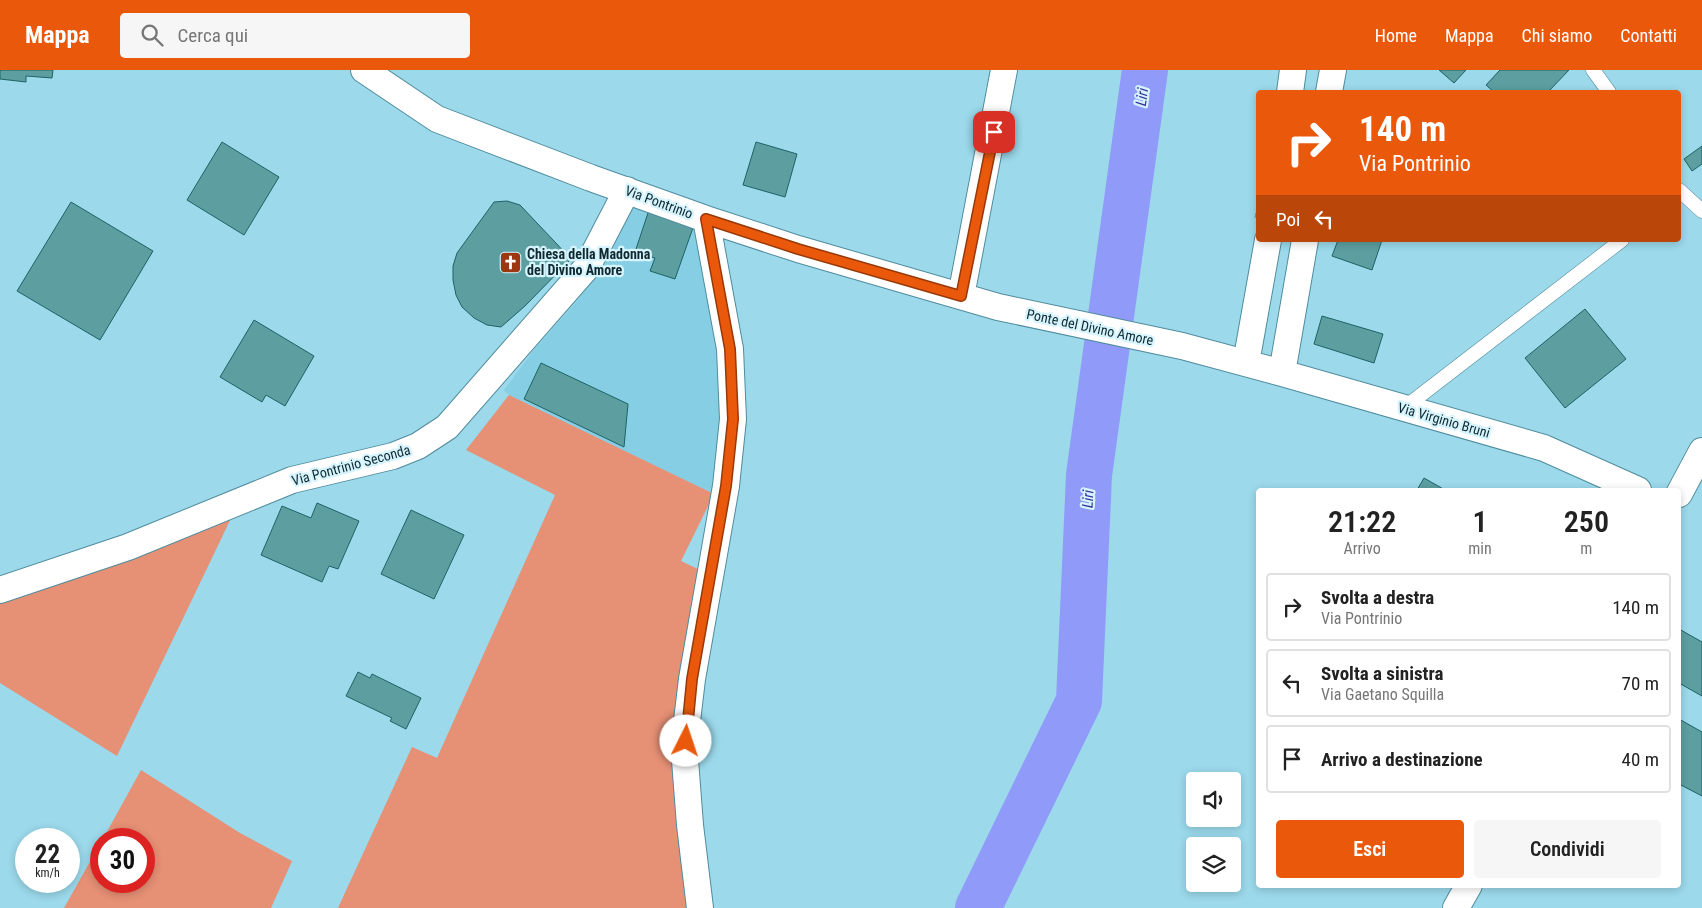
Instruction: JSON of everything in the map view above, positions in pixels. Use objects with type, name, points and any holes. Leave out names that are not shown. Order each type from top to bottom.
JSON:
[{"type":"street","name":"Via Pontrinio","points":[[364,70],[437,119],[706,219],[798,249],[998,307]]},
{"type":"street","points":[[961,296],[1004,70]]},
{"type":"street","points":[[1290,90],[1293,70]]},
{"type":"street","points":[[1329,90],[1333,70]]},
{"type":"street","name":"Via Pontrinio Seconda","points":[[0,590],[128,547],[292,480],[393,456],[418,446],[447,427],[586,267],[627,190]]},
{"type":"street","points":[[700,908],[690,825],[685,760],[687,721],[692,679],[726,486],[733,419],[730,349],[706,219]]},
{"type":"street","points":[[1246,363],[1268,242]]},
{"type":"street","points":[[1282,373],[1304,242]]},
{"type":"street","name":"Ponte del Divino Amore","points":[[998,307],[1182,346],[1246,363]]},
{"type":"street","name":"Via Virginio Bruni","points":[[1246,363],[1544,448],[1634,488]]},
{"type":"street","points":[[1681,490],[1702,451]]},
{"type":"street","points":[[1456,908],[1467,888]]},
{"type":"lane","points":[[1592,70],[1607,90]]},
{"type":"lane","points":[[1681,194],[1702,211]]},
{"type":"lane","points":[[1404,408],[1619,242]]},
{"type":"shaded area","points":[[630,196],[700,223],[725,413],[714,494],[509,395],[504,390],[533,351],[577,301],[604,266],[614,245]]},
{"type":"shaded area","points":[[509,395],[714,494],[681,561],[702,571],[692,908],[338,908],[412,747],[437,758],[555,495],[466,450]]},
{"type":"shaded area","points":[[235,510],[117,756],[0,683],[0,597]]},
{"type":"shaded area","points":[[141,770],[240,833],[292,861],[271,908],[64,908],[72,893],[80,893],[80,879],[90,862],[90,893],[155,893],[155,828],[109,828]]},
{"type":"building","points":[[0,70],[53,70],[52,78],[26,76],[26,82],[0,79]]},
{"type":"building","points":[[1439,70],[1466,70],[1454,83]]},
{"type":"building","points":[[1500,70],[1569,70],[1550,90],[1492,90],[1486,85]]},
{"type":"building","points":[[222,142],[279,177],[244,235],[187,200]]},
{"type":"building","points":[[756,142],[797,154],[785,197],[743,185]]},
{"type":"building","points":[[1702,146],[1702,164],[1692,171],[1684,159]]},
{"type":"building","name":"Chiesa della Madonna del Divino Amore","points":[[507,201],[520,205],[571,259],[525,306],[501,327],[487,325],[474,318],[462,307],[456,295],[453,266],[457,253],[494,202]]},
{"type":"building","points":[[71,202],[153,251],[100,340],[17,291]]},
{"type":"building","points":[[650,207],[695,222],[675,279],[650,271],[655,258],[635,252]]},
{"type":"building","points":[[1337,242],[1381,242],[1372,270],[1332,256]]},
{"type":"building","points":[[1585,309],[1626,359],[1565,408],[1525,358]]},
{"type":"building","points":[[1322,316],[1383,334],[1374,363],[1314,344]]},
{"type":"building","points":[[254,320],[314,356],[285,406],[266,395],[262,402],[220,377]]},
{"type":"building","points":[[541,363],[628,404],[624,447],[524,399]]},
{"type":"building","points":[[1424,478],[1442,488],[1418,488]]},
{"type":"building","points":[[317,503],[359,521],[338,569],[329,566],[322,582],[261,555],[282,506],[311,518]]},
{"type":"building","points":[[411,510],[464,535],[434,599],[381,574]]},
{"type":"building","points":[[1681,630],[1702,642],[1702,696],[1681,684]]},
{"type":"building","points":[[358,672],[370,678],[372,674],[421,698],[406,729],[390,721],[392,718],[346,696]]},
{"type":"building","points":[[1681,720],[1702,732],[1702,796],[1681,785]]},
{"type":"waterway","name":"Liri","points":[[978,908],[1079,701],[1089,475],[1145,70]]},
{"type":"place","name":"Chiesa della Madonna del Divino Amore","points":[[511,262]]},
{"type":"route","points":[[686,741],[692,679],[726,486],[733,419],[730,349],[706,219],[798,249],[961,296],[994,132]]}]
